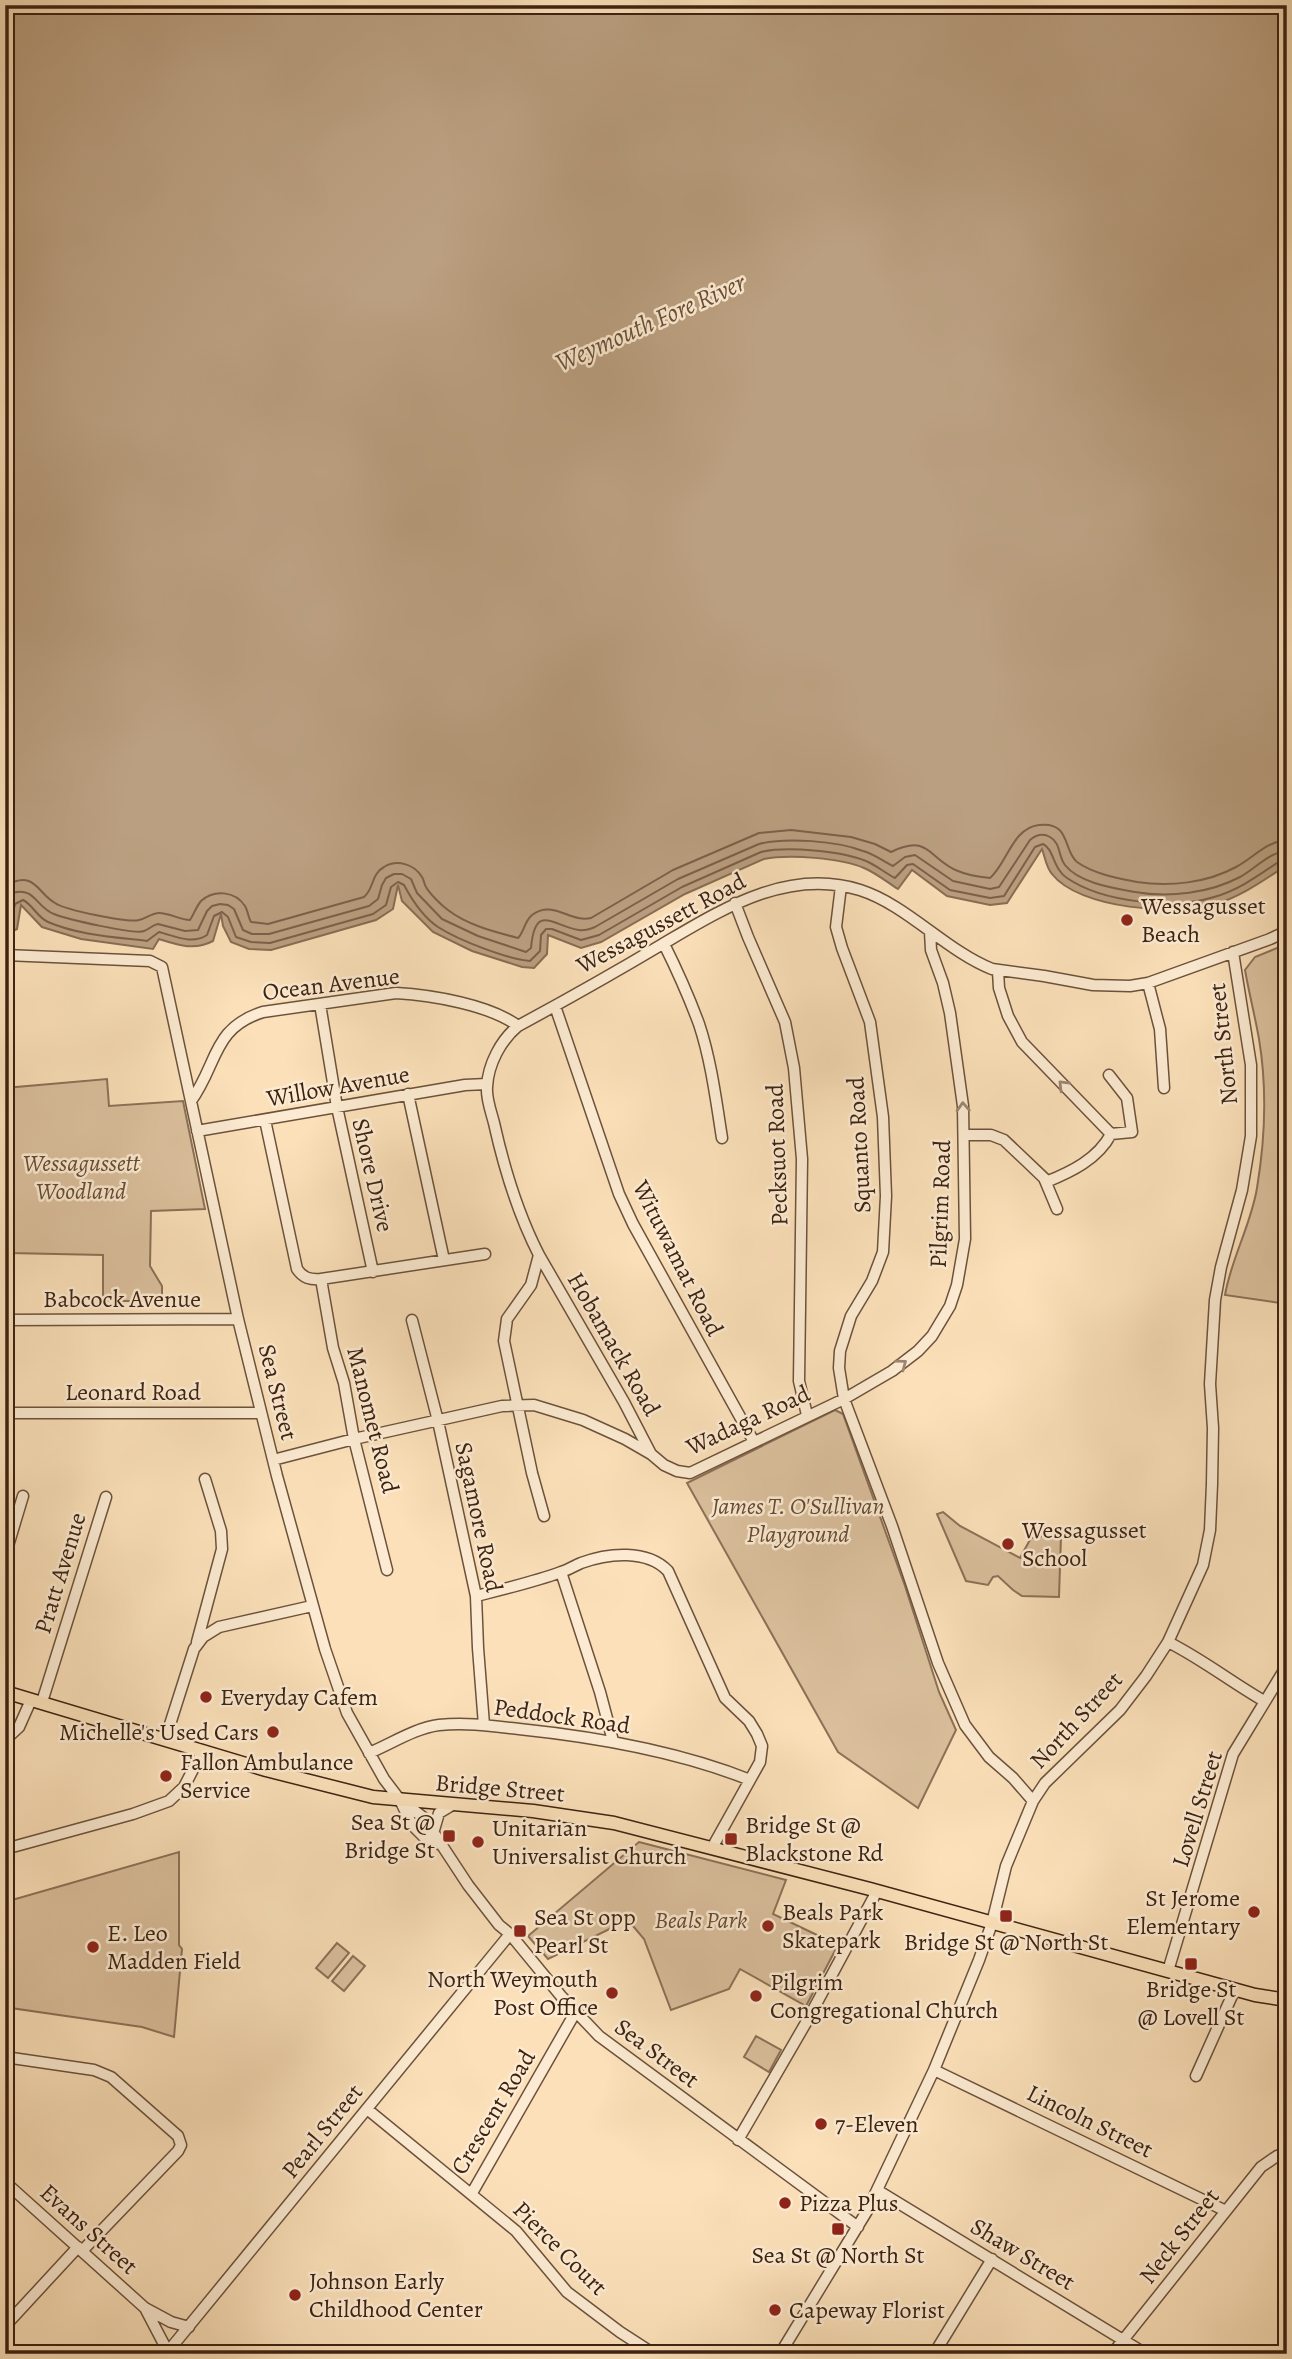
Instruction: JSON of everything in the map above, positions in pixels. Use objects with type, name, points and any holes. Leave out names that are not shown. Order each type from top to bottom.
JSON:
[{"type":"main road","name":"Bridge Street","points":[[5,1692],[202,1752],[373,1797],[571,1815],[614,1823],[877,1891],[1235,1989],[1287,2000]]},
{"type":"street","name":"Wessagussett Road","points":[[539,1255],[527,1231],[499,1147],[487,1097],[487,1084],[501,1045],[518,1026],[735,903],[781,887],[841,886],[870,894],[976,962],[998,971],[1105,987],[1148,984],[1287,931]]},
{"type":"street","name":"Squanto Road","points":[[841,886],[836,927],[870,1022],[883,1116],[886,1196],[883,1252],[872,1281],[851,1316],[840,1351],[839,1368],[844,1398]]},
{"type":"street","name":"Pecksuot Road","points":[[735,903],[785,1022],[794,1068],[802,1159],[799,1381],[807,1415]]},
{"type":"street","name":"Pilgrim Road","points":[[844,1398],[891,1371],[918,1351],[932,1336],[950,1306],[957,1286],[965,1239],[963,1106],[955,1040],[943,983],[931,950],[930,932]]},
{"type":"street","points":[[664,944],[699,1026],[711,1070],[722,1138]]},
{"type":"street","name":"North Street","points":[[780,2354],[858,2227],[934,2070],[992,1923],[1006,1866],[1033,1801],[1045,1783],[1120,1710],[1168,1642],[1203,1565],[1210,1530],[1212,1328],[1222,1267],[1242,1190],[1251,1136],[1251,1065],[1233,952]]},
{"type":"street","name":"Sea Street","points":[[5,955],[150,961],[159,964],[164,975],[238,1319],[312,1606],[347,1713],[417,1831],[439,1844]]},
{"type":"street","points":[[998,971],[998,984],[1008,1016],[1022,1042],[1111,1134]]},
{"type":"street","points":[[1148,984],[1160,1029],[1164,1088]]},
{"type":"street","name":"Ocean Avenue","points":[[191,1101],[203,1083],[227,1032],[237,1023],[263,1012],[396,993],[413,994],[487,1010],[506,1017],[518,1026]]},
{"type":"street","name":"Shore Drive","points":[[320,1004],[337,1107],[373,1272]]},
{"type":"street","name":"Wituwamat Road","points":[[555,1006],[619,1194],[754,1442]]},
{"type":"street","points":[[1046,1182],[1080,1166],[1096,1153],[1111,1134],[1132,1132],[1128,1098],[1109,1075]]},
{"type":"street","name":"Willow Avenue","points":[[197,1131],[408,1094],[487,1084]]},
{"type":"street","points":[[408,1094],[444,1260]]},
{"type":"street","points":[[265,1120],[297,1269],[306,1278],[321,1279],[485,1254]]},
{"type":"street","points":[[964,1135],[1000,1137],[1046,1182],[1057,1209]]},
{"type":"street","points":[[539,1255],[531,1285],[508,1319],[504,1331],[505,1351],[516,1404],[544,1516]]},
{"type":"street","name":"Hobamack Road","points":[[539,1255],[651,1454]]},
{"type":"street","name":"Manomet Road","points":[[321,1279],[333,1348],[344,1383],[354,1439],[387,1570]]},
{"type":"street","points":[[531,1285],[556,1286]]},
{"type":"street","name":"Babcock Avenue","points":[[5,1320],[238,1319]]},
{"type":"street","name":"Sagamore Road","points":[[412,1320],[438,1421],[476,1596],[484,1725]]},
{"type":"street","name":"Wadaga Road","points":[[516,1404],[559,1411],[615,1434],[651,1454],[664,1465],[690,1473],[844,1398]]},
{"type":"street","points":[[844,1398],[889,1518],[938,1663],[965,1725],[989,1757],[1013,1778],[1033,1801]]},
{"type":"street","points":[[273,1460],[354,1439],[516,1404]]},
{"type":"street","name":"Leonard Road","points":[[5,1413],[261,1413]]},
{"type":"street","points":[[166,1740],[197,1645],[222,1549],[221,1531],[205,1479]]},
{"type":"street","points":[[5,1556],[23,1496]]},
{"type":"street","name":"Pratt Avenue","points":[[5,1740],[19,1727],[37,1701],[106,1497]]},
{"type":"street","points":[[476,1596],[561,1572],[582,1562],[618,1555],[649,1558],[661,1563],[668,1571],[725,1698],[749,1721],[762,1746],[760,1762],[712,1848]]},
{"type":"street","points":[[561,1572],[613,1741]]},
{"type":"street","points":[[197,1645],[209,1631],[219,1627],[312,1606]]},
{"type":"street","points":[[1168,1642],[1264,1700]]},
{"type":"street","name":"Lovell Street","points":[[1168,1971],[1233,1754],[1285,1670]]},
{"type":"street","name":"Peddock Road","points":[[369,1753],[425,1729],[438,1726],[484,1725],[613,1741],[720,1769],[750,1780]]},
{"type":"street","points":[[5,1849],[133,1814],[169,1801],[184,1787],[202,1752]]},
{"type":"street","name":"Sea Street","points":[[400,1800],[424,1818],[434,1830],[439,1844],[499,1925],[510,1934],[575,2013],[599,2036],[858,2227]]},
{"type":"street","points":[[434,1830],[439,1813],[454,1804]]},
{"type":"street","points":[[738,2140],[807,2021],[877,1891]]},
{"type":"street","name":"Pearl Street","points":[[167,2353],[510,1934]]},
{"type":"street","points":[[1196,2076],[1235,1989]]},
{"type":"street","name":"Crescent Road","points":[[368,2109],[472,2193],[575,2013]]},
{"type":"street","points":[[5,2057],[103,2072],[172,2129],[181,2141],[178,2151],[5,2326]]},
{"type":"street","name":"Lincoln Street","points":[[934,2070],[1226,2211]]},
{"type":"street","name":"Neck Street","points":[[1112,2354],[1261,2167],[1277,2155],[1287,2152]]},
{"type":"street","name":"Evans Street","points":[[5,2182],[145,2308],[171,2322],[189,2327]]},
{"type":"street","name":"Shaw Street","points":[[877,2190],[1146,2354]]},
{"type":"street","name":"Pierce Court","points":[[472,2193],[516,2231],[567,2292],[654,2354]]},
{"type":"street","points":[[934,2354],[992,2259]]},
{"type":"street","name":"Evans Street","points":[[145,2308],[167,2353]]},
{"type":"green space","points":[[1287,944],[1287,1304],[1225,1295],[1254,1202],[1263,1132],[1262,1057],[1245,970],[1255,957]]},
{"type":"green space","name":"Wessagussett Woodland","points":[[107,1079],[109,1106],[183,1101],[205,1209],[151,1211],[150,1266],[162,1286],[162,1301],[103,1301],[103,1255],[10,1253],[5,1178],[5,1088]]},
{"type":"green space","name":"James T. O'Sullivan Playground","points":[[835,1410],[843,1414],[905,1586],[939,1692],[956,1730],[918,1808],[838,1752],[687,1483]]},
{"type":"green space","points":[[943,1512],[960,1526],[1020,1558],[1031,1538],[1048,1535],[1052,1530],[1061,1536],[1059,1597],[1022,1596],[998,1576],[993,1577],[988,1585],[966,1581],[937,1514]]},
{"type":"green space","name":"Beals Park","points":[[639,1842],[786,1880],[773,1914],[838,1945],[806,2006],[740,1969],[729,1989],[671,2010],[644,1939],[628,1920],[548,1959],[528,1936]]},
{"type":"green space","name":"E. Leo Madden Field","points":[[179,1852],[179,1945],[182,1949],[174,2037],[142,2027],[11,2008],[5,1987],[5,1902]]},
{"type":"green space","points":[[337,1943],[349,1953],[328,1978],[316,1968]]},
{"type":"green space","points":[[353,1956],[365,1966],[344,1991],[332,1981]]},
{"type":"green space","points":[[756,2036],[781,2050],[769,2072],[744,2057]]},
{"type":"water","name":"Weymouth Fore River","points":[[5,5],[1287,5],[1287,865],[1226,901],[1199,908],[1154,909],[1105,902],[1065,886],[1050,871],[1042,849],[1007,903],[990,905],[947,896],[912,870],[898,889],[873,872],[842,862],[815,858],[764,859],[685,894],[601,942],[581,948],[548,935],[547,954],[534,968],[522,967],[472,951],[433,932],[402,901],[398,885],[393,909],[376,920],[271,950],[249,949],[231,942],[223,926],[221,914],[213,941],[199,946],[179,945],[159,939],[153,949],[81,939],[42,927],[21,905],[17,929],[5,935]]},
{"type":"place","name":"Wessagusset Beach","points":[[1127,920]]},
{"type":"place","name":"Wessagusset School","points":[[1008,1544]]},
{"type":"place","name":"Everyday Cafem","points":[[206,1697]]},
{"type":"place","name":"Michelle's Used Cars","points":[[273,1732]]},
{"type":"place","name":"Fallon Ambulance Service","points":[[166,1776]]},
{"type":"place","name":"Sea St @ Bridge St","points":[[449,1836]]},
{"type":"place","name":"Bridge St @ Blackstone Rd","points":[[731,1839]]},
{"type":"place","name":"Unitarian Universalist Church","points":[[478,1842]]},
{"type":"place","name":"St Jerome Elementary","points":[[1254,1912]]},
{"type":"place","name":"Bridge St @ North St","points":[[1006,1916]]},
{"type":"place","name":"Beals Park Skatepark","points":[[768,1926]]},
{"type":"place","name":"Sea St opp Pearl St","points":[[520,1931]]},
{"type":"place","name":"E. Leo Madden Field","points":[[93,1947]]},
{"type":"place","name":"Bridge St @ Lovell St","points":[[1191,1964]]},
{"type":"place","name":"North Weymouth Post Office","points":[[612,1993]]},
{"type":"place","name":"Pilgrim Congregational Church","points":[[756,1996]]},
{"type":"place","name":"7-Eleven","points":[[821,2124]]},
{"type":"place","name":"Pizza Plus","points":[[785,2203]]},
{"type":"place","name":"Sea St @ North St","points":[[838,2229]]},
{"type":"place","name":"Johnson Early Childhood Center","points":[[295,2295]]},
{"type":"place","name":"Capeway Florist","points":[[775,2310]]}]
